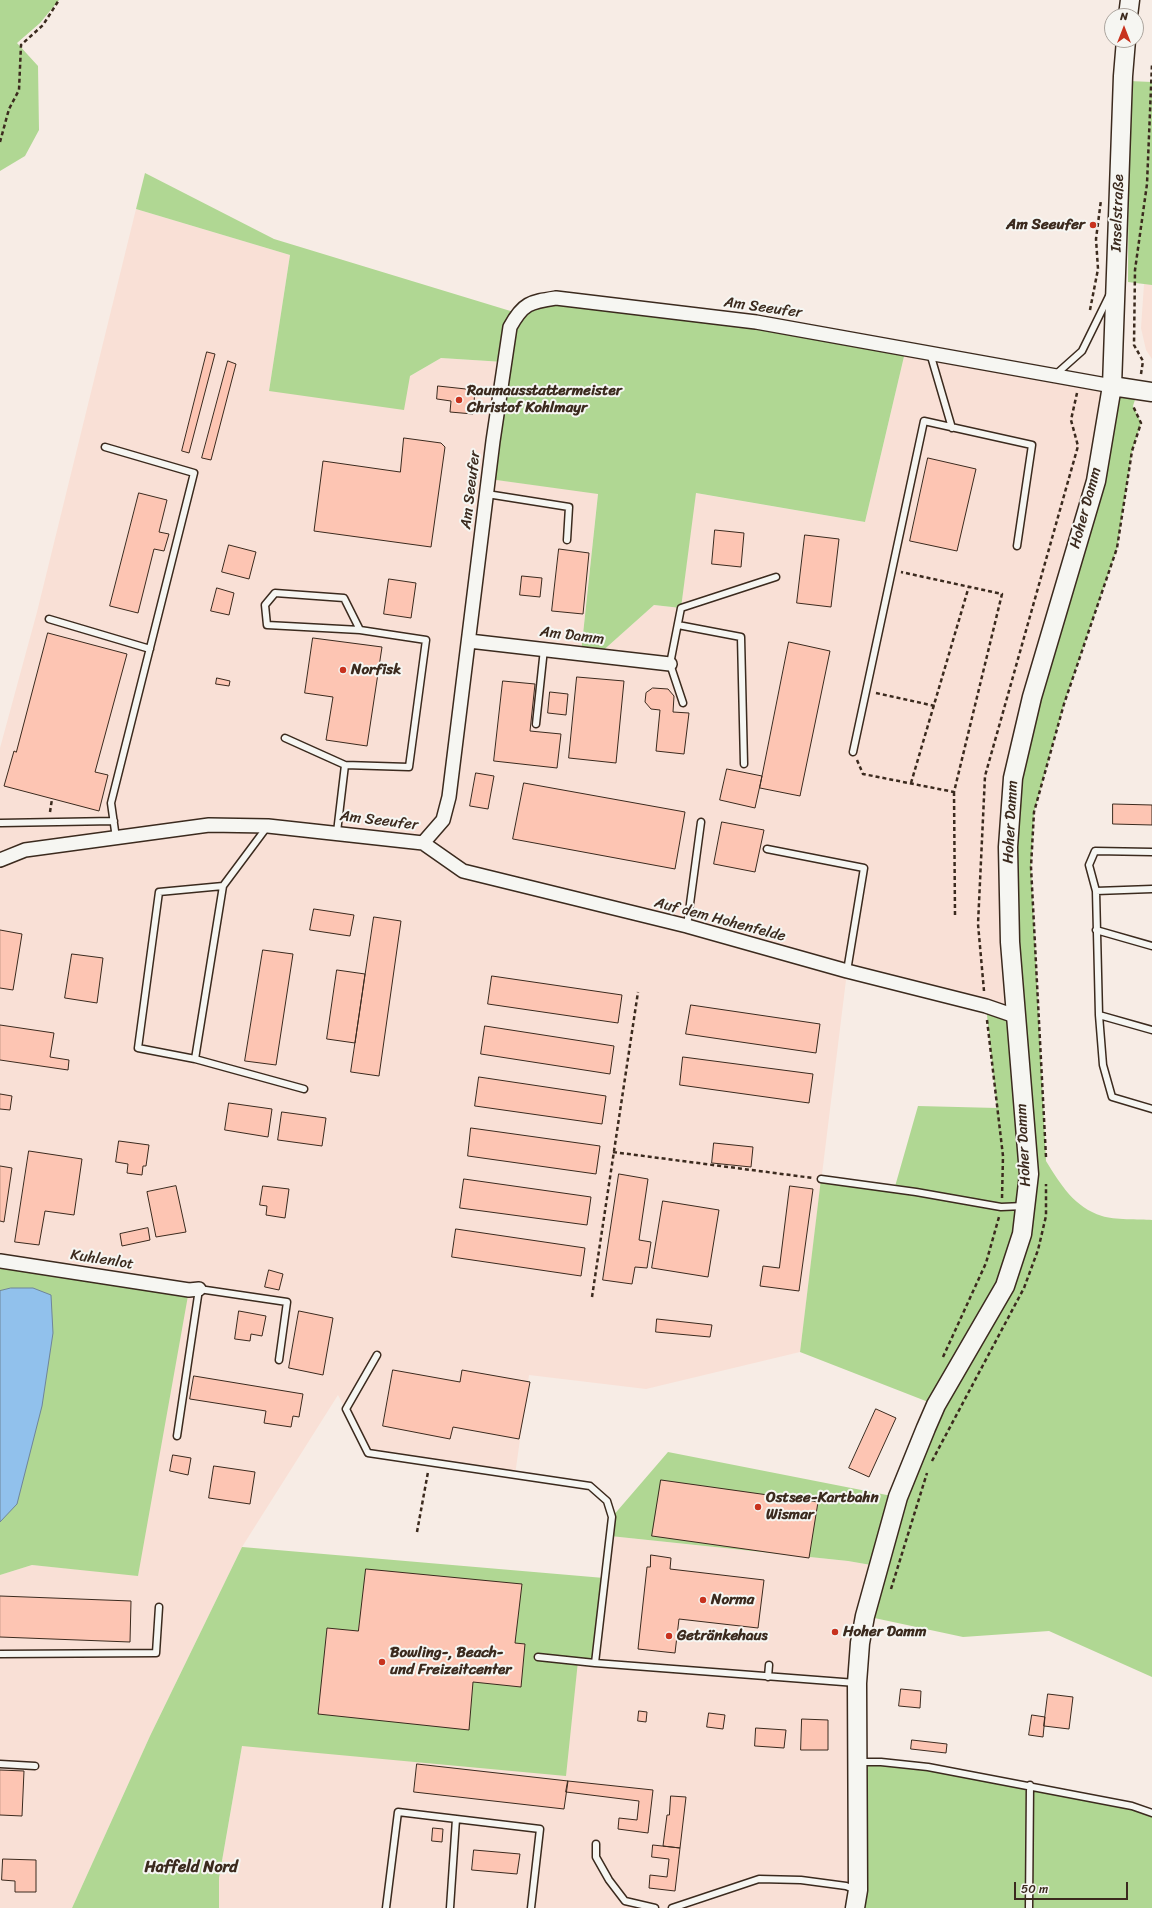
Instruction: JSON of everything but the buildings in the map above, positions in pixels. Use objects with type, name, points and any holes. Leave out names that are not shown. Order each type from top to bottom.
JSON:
[{"type":"main road","name":"Inselstraße","points":[[1112,386],[1123,76],[1125,48]]},
{"type":"main road","points":[[1112,386],[1145,391]]},
{"type":"main road","name":"Hoher Damm","points":[[855,1908],[858,1890],[857,1683],[864,1616],[898,1497],[936,1405],[1005,1286],[1022,1234],[1029,1174],[1010,942],[1008,847],[1013,778],[1032,697],[1096,481],[1112,386]]},
{"type":"street","name":"Am Seeufer","points":[[0,860],[25,850],[209,826],[268,826],[337,832],[423,843],[443,820],[449,797],[470,641],[487,494],[510,327],[518,313],[532,301],[556,298],[756,322],[930,352],[1112,386]]},
{"type":"street","name":"Am Damm","points":[[470,641],[670,664]]},
{"type":"street","name":"Auf dem Hohenfelde","points":[[423,843],[463,871],[687,926],[847,971],[986,1006],[1015,1016]]},
{"type":"street","name":"Kuhlenlot","points":[[0,1260],[189,1290],[199,1289]]},
{"type":"lane","points":[[1053,376],[1082,351],[1116,282]]},
{"type":"lane","points":[[930,352],[952,428]]},
{"type":"lane","points":[[854,752],[891,570],[924,421],[1032,444],[1017,546]]},
{"type":"lane","points":[[106,447],[194,473],[111,803],[116,838]]},
{"type":"lane","points":[[487,494],[569,506],[567,540]]},
{"type":"lane","points":[[683,703],[670,664],[681,608],[776,577]]},
{"type":"lane","points":[[285,738],[345,765],[409,767],[426,640],[360,630],[267,625],[265,605],[275,593],[344,598],[360,630]]},
{"type":"lane","points":[[49,619],[150,648]]},
{"type":"lane","points":[[678,625],[741,637],[744,764]]},
{"type":"lane","points":[[536,724],[544,649]]},
{"type":"lane","points":[[337,832],[345,765]]},
{"type":"lane","points":[[1,823],[114,821]]},
{"type":"lane","points":[[687,926],[701,822]]},
{"type":"lane","points":[[194,1059],[223,886],[268,826]]},
{"type":"lane","points":[[767,849],[864,868],[847,971]]},
{"type":"lane","points":[[1152,852],[1095,851],[1089,865],[1096,891],[1099,1015],[1103,1065],[1112,1097],[1152,1109]]},
{"type":"lane","points":[[223,886],[159,892],[138,1048],[194,1059],[304,1089]]},
{"type":"lane","points":[[1096,891],[1152,889]]},
{"type":"lane","points":[[1096,930],[1152,946]]},
{"type":"lane","points":[[1099,1015],[1152,1030]]},
{"type":"lane","points":[[821,1179],[916,1192],[1001,1207],[1025,1206]]},
{"type":"lane","points":[[177,1436],[199,1289],[288,1302],[279,1360]]},
{"type":"lane","points":[[377,1355],[346,1409],[368,1453],[590,1486],[607,1501],[612,1517],[595,1663]]},
{"type":"lane","points":[[0,1654],[156,1653],[159,1607]]},
{"type":"lane","points":[[538,1657],[595,1663],[857,1683]]},
{"type":"lane","points":[[768,1677],[769,1665]]},
{"type":"lane","points":[[857,1762],[881,1762],[928,1767],[1030,1785],[1132,1806],[1152,1813]]},
{"type":"lane","points":[[0,1764],[35,1766]]},
{"type":"lane","points":[[1029,1908],[1030,1785]]},
{"type":"lane","points":[[386,1908],[398,1812],[540,1829],[531,1908]]},
{"type":"lane","points":[[450,1908],[456,1819]]},
{"type":"lane","points":[[596,1844],[596,1856],[609,1880],[625,1901],[655,1908]]},
{"type":"lane","points":[[672,1908],[759,1879],[801,1880],[846,1886],[858,1890]]},
{"type":"path","points":[[0,142],[9,109],[19,90],[21,45],[43,25],[59,0]]},
{"type":"path","points":[[1145,391],[1143,361],[1134,345],[1135,270],[1147,184],[1152,64]]},
{"type":"path","points":[[1088,315],[1098,269],[1096,239],[1102,196]]},
{"type":"path","points":[[891,570],[1002,594],[954,792],[955,915]]},
{"type":"path","points":[[911,784],[969,586]]},
{"type":"path","points":[[866,691],[935,706]]},
{"type":"path","points":[[854,752],[863,774],[954,792]]},
{"type":"path","points":[[592,1297],[638,992]]},
{"type":"path","points":[[613,1152],[821,1179]]},
{"type":"path","points":[[417,1532],[429,1462]]},
{"type":"shaded area","points":[[1152,167],[1152,359],[1146,350],[1141,328]]},
{"type":"shaded area","points":[[136,209],[290,255],[269,391],[410,376],[441,358],[504,362],[489,479],[598,493],[581,653],[598,655],[654,605],[681,608],[695,493],[865,522],[906,348],[1112,386],[1032,697],[1015,1016],[847,972],[800,1352],[646,1389],[529,1375],[515,1475],[368,1453],[338,1395],[242,1547],[150,1736],[72,1908],[0,1908],[0,1575],[32,1565],[138,1575],[0,1260],[0,748],[37,612]]},
{"type":"shaded area","points":[[610,1536],[848,1561],[877,1566],[865,1616],[855,1908],[219,1908],[219,1878],[242,1746],[578,1661],[594,1663]]},
{"type":"green space","points":[[0,0],[59,0],[40,23],[17,43],[38,66],[39,130],[25,156],[0,171]]},
{"type":"green space","points":[[1129,81],[1152,82],[1152,285],[1128,282]]},
{"type":"green space","points":[[145,173],[274,239],[517,313],[556,298],[906,348],[865,522],[696,493],[681,608],[654,605],[598,655],[581,653],[598,494],[489,479],[504,362],[441,358],[410,376],[404,410],[269,391],[290,255],[136,209]]},
{"type":"green space","points":[[1112,386],[1138,390],[1133,406],[1141,423],[1132,451],[1117,548],[1064,704],[1034,812],[1031,867],[1046,1161],[1069,1194],[1092,1212],[1113,1218],[1152,1220],[1152,1677],[1049,1631],[963,1637],[865,1616],[877,1566],[848,1561],[610,1536],[612,1517],[668,1452],[897,1497],[936,1405],[800,1352],[821,1179],[894,1190],[918,1106],[997,1108],[986,1006],[1014,1016],[1013,778]]},
{"type":"green space","points":[[0,1261],[189,1290],[138,1576],[32,1565],[0,1575]]},
{"type":"green space","name":"Bowling-, Beach- und Freizeitcenter","points":[[242,1547],[604,1578],[595,1663],[578,1661],[566,1776],[242,1746],[219,1878],[219,1908],[72,1908],[150,1736]]},
{"type":"green space","points":[[857,1762],[928,1767],[1152,1813],[1152,1908],[855,1908]]},
{"type":"water","points":[[11,1288],[33,1288],[51,1295],[53,1333],[42,1406],[17,1504],[0,1522],[0,1291]]},
{"type":"place","name":"Am Seeufer","points":[[1093,225]]},
{"type":"place","name":"Raumausstattermeister Christof Kohlmayr","points":[[459,400]]},
{"type":"place","name":"Norfisk","points":[[343,670]]},
{"type":"place","name":"Ostsee-Kartbahn Wismar","points":[[758,1507]]},
{"type":"place","name":"Norma","points":[[703,1600]]},
{"type":"place","name":"Hoher Damm","points":[[835,1632]]},
{"type":"place","name":"Getränkehaus","points":[[669,1636]]},
{"type":"place","name":"Bowling-, Beach- und Freizeitcenter","points":[[382,1662]]},
{"type":"district","name":"Haffeld Nord","points":[[191,1868]]}]
